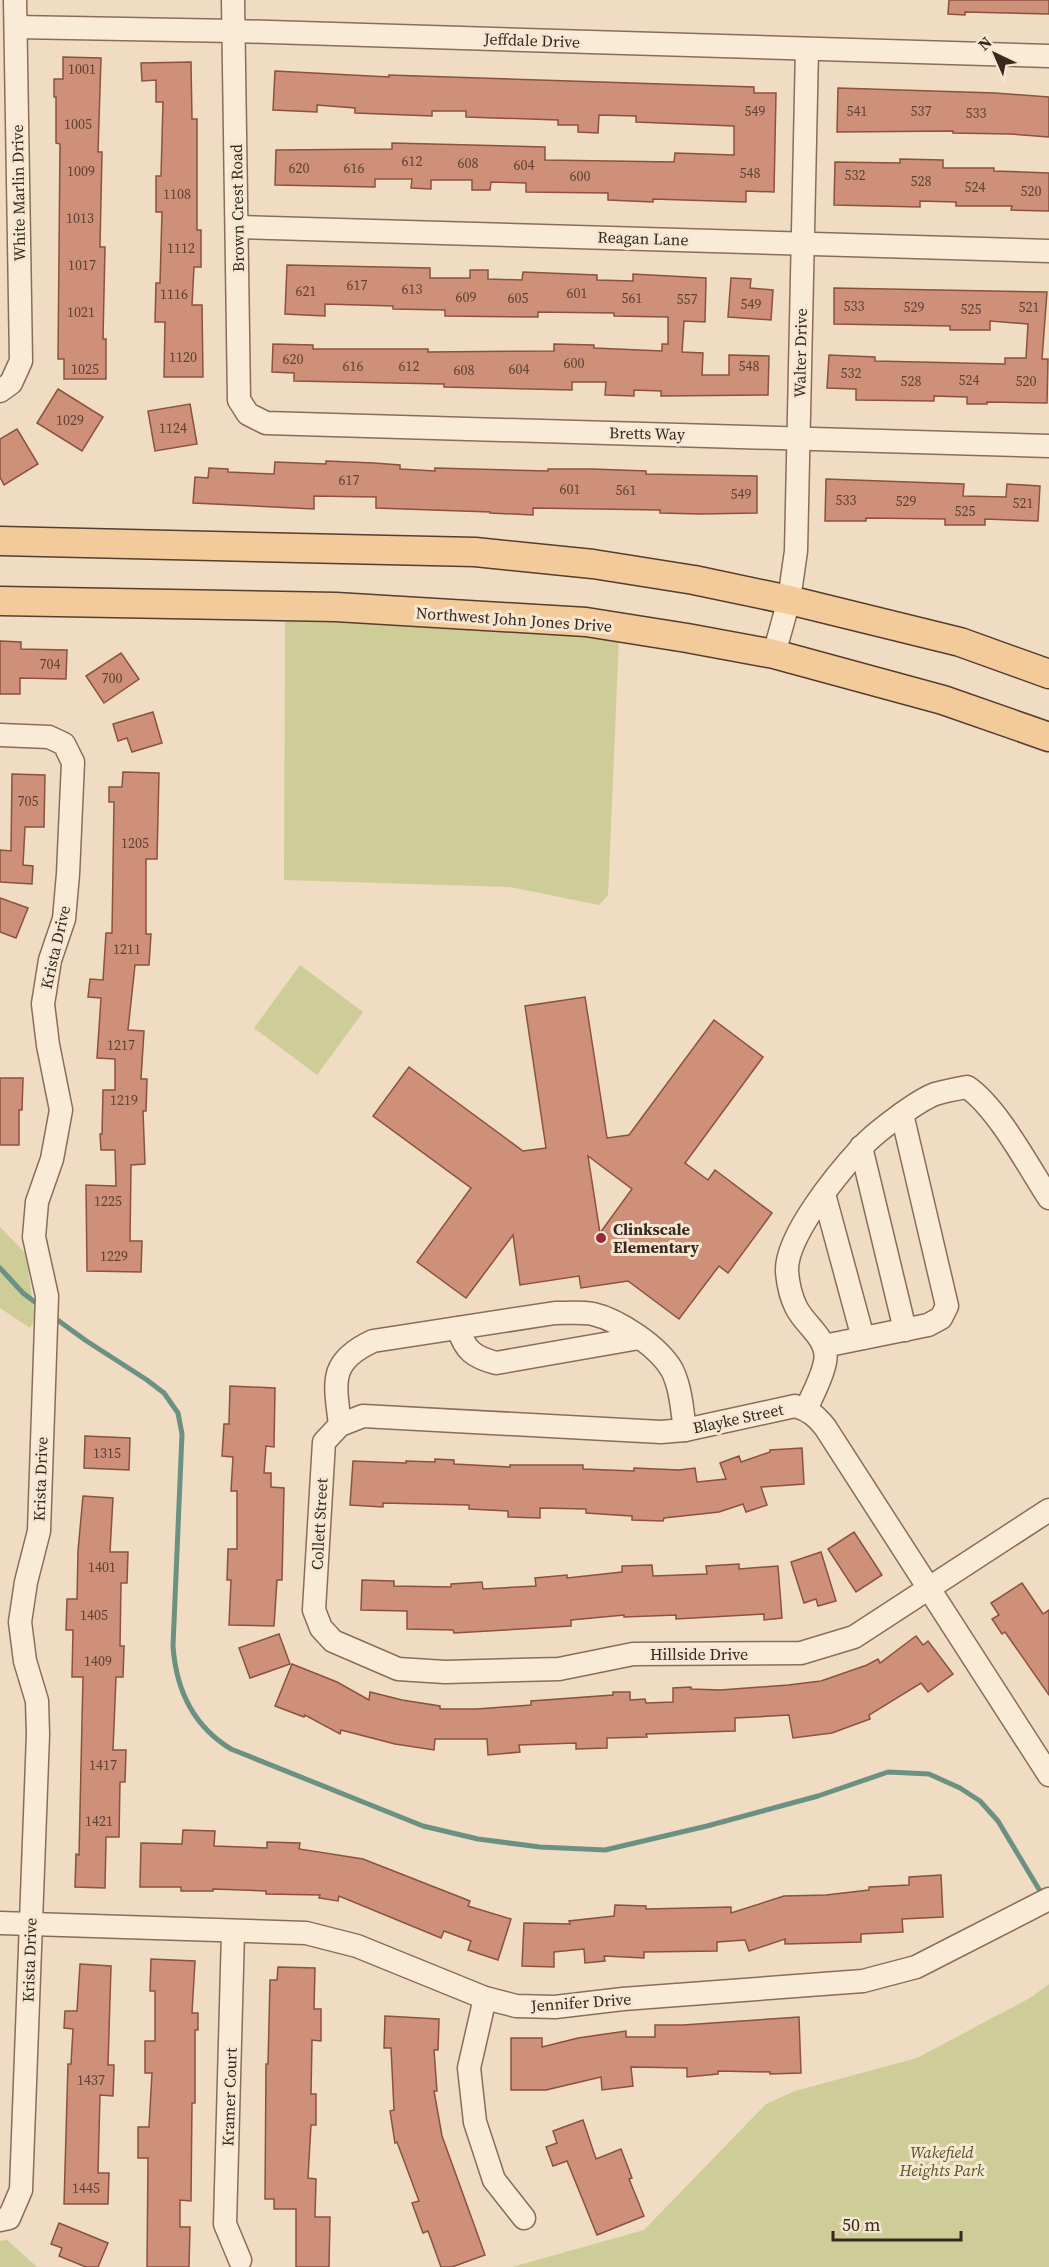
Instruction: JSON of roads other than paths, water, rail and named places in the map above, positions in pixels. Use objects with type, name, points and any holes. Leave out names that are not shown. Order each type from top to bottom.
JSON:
[{"type":"main road","points":[[0,541],[475,552],[593,564],[694,580],[789,600],[960,642],[1049,674]]},
{"type":"main road","name":"Northwest John Jones Drive","points":[[0,601],[336,608],[586,622],[774,654],[943,700],[1049,737]]},
{"type":"street","name":"White Marlin Drive","points":[[6,387],[21,361],[9,173],[16,27],[15,0]]},
{"type":"street","name":"Brown Crest Road","points":[[233,0],[239,400],[248,414]]},
{"type":"street","name":"Jeffdale Drive","points":[[16,27],[234,31],[1049,56]]},
{"type":"street","name":"Walter Drive","points":[[774,654],[789,600],[796,551],[807,49]]},
{"type":"street","name":"Reagan Lane","points":[[238,227],[1049,251]]},
{"type":"street","name":"Bretts Way","points":[[248,414],[266,423],[1049,446]]},
{"type":"street","name":"Krista Drive","points":[[0,735],[49,737],[64,744],[73,762],[64,919],[50,960],[42,1004],[61,1110],[51,1159],[37,1202],[34,1237],[47,1296],[39,1531],[26,1582],[20,1622],[25,1661],[37,1701],[38,1734],[21,2190],[4,2219]]},
{"type":"street","points":[[806,1409],[826,1360],[824,1346],[796,1307],[787,1270],[790,1247],[824,1194],[861,1147],[902,1114],[934,1095],[967,1087],[980,1096],[992,1110],[1049,1198]]},
{"type":"street","points":[[824,1346],[928,1325],[940,1318],[947,1306],[902,1114]]},
{"type":"street","points":[[861,1147],[905,1330]]},
{"type":"street","points":[[824,1194],[863,1338]]},
{"type":"street","points":[[340,1425],[335,1383],[341,1366],[353,1350],[374,1341],[574,1312],[594,1315],[615,1323],[655,1350],[671,1370],[680,1397],[685,1430]]},
{"type":"street","points":[[458,1328],[462,1340],[476,1357],[496,1363],[639,1338]]},
{"type":"street","name":"Blayke Street","points":[[340,1425],[363,1416],[662,1432],[685,1430],[784,1407],[795,1406],[806,1409],[815,1415],[825,1427],[1049,1775]]},
{"type":"street","name":"Collett Street","points":[[321,1628],[314,1610],[324,1442],[340,1425]]},
{"type":"street","name":"Hillside Drive","points":[[321,1628],[333,1641],[398,1669],[445,1672],[559,1669],[633,1654],[801,1653],[854,1637],[1049,1510]]},
{"type":"street","name":"Jennifer Drive","points":[[0,1923],[306,1934],[357,1946],[485,1998],[516,2006],[555,2007],[623,1999],[863,1981],[916,1967],[1049,1899]]},
{"type":"street","name":"Kramer Court","points":[[233,1932],[225,2224],[240,2260]]},
{"type":"street","points":[[485,1998],[469,2068],[475,2122],[494,2180],[524,2218]]},
{"type":"waterway","points":[[0,1268],[23,1293],[40,1306]]},
{"type":"waterway","points":[[52,1316],[164,1393],[178,1413],[182,1434],[173,1646],[175,1662],[183,1691],[197,1718],[218,1740],[231,1749],[423,1826],[478,1839],[540,1847],[605,1850],[707,1826],[818,1796],[888,1772],[929,1774],[960,1788],[980,1801],[998,1821],[1043,1896]]},
{"type":"place","name":"Clinkscale Elementary","points":[[601,1238]]},
{"type":"park label","name":"Wakefield Heights Park","points":[[942,2161]]}]
